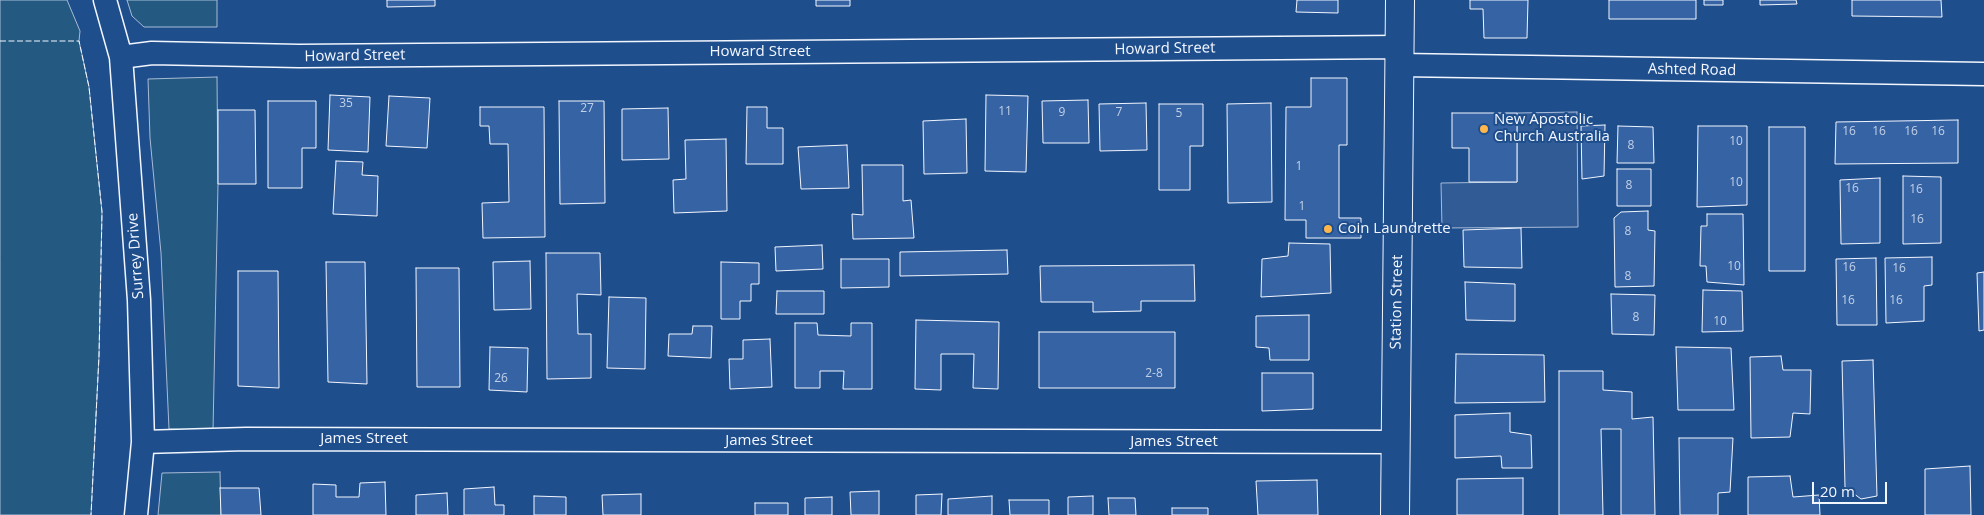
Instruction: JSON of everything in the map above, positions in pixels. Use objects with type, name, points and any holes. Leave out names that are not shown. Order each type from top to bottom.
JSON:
[{"type":"main road","name":"Station Street","points":[[1396,515],[1400,0]]},
{"type":"street","name":"Surrey Drive","points":[[105,0],[121,57],[139,300],[143,442],[136,515]]},
{"type":"street","name":"Howard Street","points":[[121,57],[152,53],[299,56],[1400,56]]},
{"type":"street","name":"Ashted Road","points":[[1400,56],[1984,74]]},
{"type":"street","name":"James Street","points":[[143,442],[246,439],[1396,442]]},
{"type":"shaded area","points":[[0,0],[67,0],[80,31],[79,41],[89,87],[102,212],[99,356],[91,515],[0,515]]},
{"type":"shaded area","points":[[127,0],[217,0],[217,27],[144,27],[132,16]]},
{"type":"shaded area","points":[[217,77],[218,184],[213,431],[169,429],[161,253],[150,138],[148,79]]},
{"type":"shaded area","points":[[1577,112],[1578,227],[1442,228],[1441,183],[1517,182],[1517,113]]},
{"type":"shaded area","points":[[220,472],[221,515],[158,515],[162,473]]},
{"type":"building","points":[[387,0],[435,0],[435,6],[387,7]]},
{"type":"building","points":[[816,0],[850,0],[850,6],[816,6]]},
{"type":"building","points":[[1297,0],[1338,0],[1338,13],[1296,12]]},
{"type":"building","points":[[1470,0],[1528,0],[1527,38],[1484,38],[1483,9],[1470,9]]},
{"type":"building","points":[[1609,0],[1696,0],[1696,19],[1609,19]]},
{"type":"building","points":[[1704,0],[1723,0],[1723,5],[1704,5]]},
{"type":"building","points":[[1760,0],[1796,0],[1797,4],[1760,5]]},
{"type":"building","points":[[1852,0],[1941,0],[1942,17],[1852,16]]},
{"type":"building","points":[[1311,78],[1347,78],[1347,145],[1339,145],[1339,218],[1361,218],[1361,238],[1306,238],[1306,220],[1285,220],[1286,107],[1311,107]]},
{"type":"building","points":[[330,95],[370,97],[368,152],[328,150]]},
{"type":"building","points":[[986,95],[1028,96],[1026,172],[985,171]]},
{"type":"building","points":[[389,96],[430,98],[427,148],[386,146]]},
{"type":"building","points":[[1088,100],[1089,143],[1043,143],[1042,101]]},
{"type":"building","points":[[268,101],[316,101],[316,148],[302,148],[302,188],[268,188]]},
{"type":"building","points":[[559,101],[604,101],[605,203],[560,204]]},
{"type":"building","points":[[1146,103],[1147,150],[1100,151],[1099,104]]},
{"type":"building","points":[[1271,103],[1272,202],[1228,203],[1227,104]]},
{"type":"building","points":[[1159,104],[1203,104],[1203,146],[1190,146],[1190,190],[1159,190]]},
{"type":"building","points":[[480,107],[544,107],[545,237],[483,238],[482,203],[509,202],[508,144],[490,144],[489,126],[480,126]]},
{"type":"building","points":[[747,107],[767,107],[767,128],[783,128],[783,164],[746,164]]},
{"type":"building","points":[[668,108],[669,159],[622,160],[622,109]]},
{"type":"building","points":[[218,110],[255,110],[256,184],[218,184]]},
{"type":"building","points":[[1452,113],[1517,113],[1517,182],[1469,182],[1469,148],[1452,148]]},
{"type":"building","points":[[966,119],[967,173],[924,174],[923,121]]},
{"type":"building","points":[[1958,120],[1958,163],[1835,164],[1836,122]]},
{"type":"building","points":[[1605,125],[1604,176],[1582,179],[1581,126]]},
{"type":"building","points":[[1618,126],[1653,127],[1654,163],[1617,163]]},
{"type":"building","points":[[1698,126],[1747,126],[1747,205],[1697,207]]},
{"type":"building","points":[[1769,127],[1805,127],[1805,271],[1769,271]]},
{"type":"building","points":[[726,139],[727,211],[674,213],[673,180],[686,179],[685,140]]},
{"type":"building","points":[[847,145],[849,188],[801,189],[798,147]]},
{"type":"building","points":[[336,161],[363,162],[362,175],[378,176],[377,216],[333,214]]},
{"type":"building","points":[[862,165],[903,165],[903,201],[911,200],[914,238],[853,239],[852,214],[863,215]]},
{"type":"building","points":[[1617,169],[1651,169],[1651,206],[1617,206]]},
{"type":"building","points":[[1903,176],[1941,177],[1941,243],[1903,244]]},
{"type":"building","points":[[1880,178],[1880,243],[1841,244],[1840,180]]},
{"type":"building","points":[[1648,211],[1648,230],[1655,231],[1654,286],[1615,287],[1614,218],[1621,212]]},
{"type":"building","points":[[1707,214],[1743,214],[1744,285],[1707,282],[1706,266],[1700,266],[1701,226],[1707,226]]},
{"type":"building","points":[[1521,228],[1522,268],[1464,267],[1463,230]]},
{"type":"building","points":[[1289,243],[1330,244],[1331,293],[1261,297],[1262,259],[1288,256]]},
{"type":"building","points":[[822,245],[823,269],[776,271],[775,247]]},
{"type":"building","points":[[1007,250],[1008,274],[900,276],[900,252]]},
{"type":"building","points":[[546,253],[600,253],[601,295],[577,294],[578,334],[591,334],[591,378],[547,379]]},
{"type":"building","points":[[1932,257],[1932,285],[1924,286],[1924,321],[1886,323],[1885,258]]},
{"type":"building","points":[[1876,258],[1877,325],[1837,325],[1836,259]]},
{"type":"building","points":[[841,259],[889,259],[889,287],[841,288]]},
{"type":"building","points":[[530,261],[531,309],[494,310],[493,262]]},
{"type":"building","points":[[326,262],[365,262],[367,384],[328,382]]},
{"type":"building","points":[[721,262],[759,263],[759,284],[751,284],[751,301],[740,301],[740,319],[721,319]]},
{"type":"building","points":[[1194,265],[1195,301],[1141,301],[1141,311],[1093,312],[1093,302],[1041,302],[1040,266]]},
{"type":"building","points":[[416,268],[459,268],[460,387],[417,387]]},
{"type":"building","points":[[238,271],[278,271],[279,388],[238,386]]},
{"type":"building","points":[[1984,272],[1984,330],[1979,331],[1977,273]]},
{"type":"building","points":[[1465,282],[1515,284],[1515,321],[1466,320]]},
{"type":"building","points":[[1703,290],[1742,291],[1743,331],[1702,332]]},
{"type":"building","points":[[777,291],[824,291],[824,314],[776,314]]},
{"type":"building","points":[[1611,294],[1655,295],[1654,335],[1612,334]]},
{"type":"building","points":[[609,297],[646,298],[645,369],[607,368]]},
{"type":"building","points":[[1309,315],[1309,360],[1270,360],[1269,348],[1256,347],[1256,316]]},
{"type":"building","points":[[916,320],[999,322],[998,389],[973,388],[974,354],[941,354],[941,390],[915,389]]},
{"type":"building","points":[[795,323],[817,323],[818,335],[851,336],[851,323],[872,323],[872,389],[843,389],[844,371],[820,371],[820,388],[795,388]]},
{"type":"building","points":[[693,326],[712,326],[711,358],[668,356],[669,334],[692,334]]},
{"type":"building","points":[[1039,332],[1175,332],[1175,388],[1039,388]]},
{"type":"building","points":[[770,339],[772,387],[730,389],[729,359],[743,359],[743,340]]},
{"type":"building","points":[[490,347],[528,348],[527,392],[489,390]]},
{"type":"building","points":[[1676,347],[1731,348],[1734,410],[1678,410]]},
{"type":"building","points":[[1456,354],[1544,355],[1545,402],[1455,403]]},
{"type":"building","points":[[1781,356],[1783,370],[1811,370],[1810,414],[1793,413],[1790,437],[1751,438],[1750,357]]},
{"type":"building","points":[[1873,360],[1877,496],[1861,499],[1845,487],[1842,361]]},
{"type":"building","points":[[1559,371],[1603,371],[1603,390],[1632,392],[1632,419],[1653,417],[1655,515],[1621,515],[1621,429],[1601,429],[1603,515],[1559,515]]},
{"type":"building","points":[[1262,373],[1313,373],[1313,409],[1262,411]]},
{"type":"building","points":[[1510,413],[1510,432],[1531,435],[1532,468],[1502,468],[1501,456],[1455,458],[1455,415]]},
{"type":"building","points":[[1679,438],[1733,438],[1730,492],[1718,493],[1718,515],[1680,515]]},
{"type":"building","points":[[1970,466],[1971,515],[1925,515],[1925,469]]},
{"type":"building","points":[[1790,476],[1793,497],[1819,495],[1820,515],[1748,515],[1748,477]]},
{"type":"building","points":[[1523,478],[1523,515],[1457,515],[1457,479]]},
{"type":"building","points":[[1317,480],[1318,515],[1258,515],[1256,481]]},
{"type":"building","points":[[385,482],[386,515],[313,515],[313,484],[336,485],[336,497],[359,497],[360,483]]},
{"type":"building","points":[[494,487],[495,505],[504,505],[504,515],[464,515],[464,489]]},
{"type":"building","points":[[220,488],[259,488],[261,515],[221,515]]},
{"type":"building","points":[[879,491],[879,515],[851,515],[850,492]]},
{"type":"building","points":[[447,493],[448,515],[416,515],[416,495]]},
{"type":"building","points":[[641,494],[641,515],[603,515],[602,495]]},
{"type":"building","points":[[942,494],[941,515],[916,515],[916,495]]},
{"type":"building","points":[[534,496],[566,497],[566,515],[534,515]]},
{"type":"building","points":[[992,496],[992,515],[948,515],[948,499]]},
{"type":"building","points":[[1093,496],[1093,515],[1068,515],[1068,497]]},
{"type":"building","points":[[832,497],[832,515],[805,515],[805,498]]},
{"type":"building","points":[[1108,498],[1135,498],[1136,515],[1109,515]]},
{"type":"building","points":[[1009,500],[1049,500],[1049,515],[1010,515]]},
{"type":"building","points":[[755,503],[788,503],[788,515],[755,515]]},
{"type":"building","points":[[1172,508],[1208,508],[1208,515],[1172,515]]},
{"type":"fence","points":[[0,41],[79,41],[89,87],[102,212],[99,356],[91,515]]},
{"type":"place","name":"New Apostolic Church Australia","points":[[1484,129]]},
{"type":"place","name":"Coin Laundrette","points":[[1328,229]]}]
